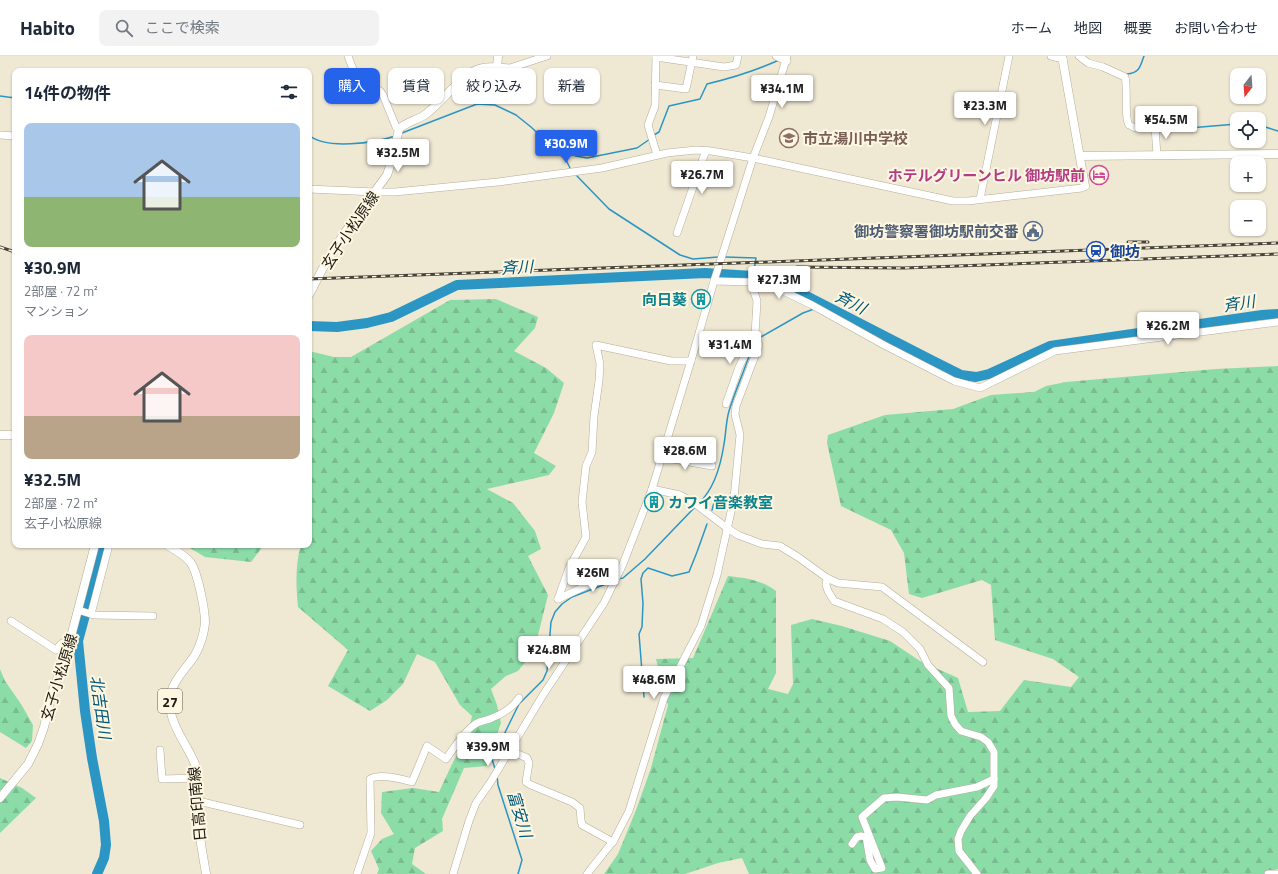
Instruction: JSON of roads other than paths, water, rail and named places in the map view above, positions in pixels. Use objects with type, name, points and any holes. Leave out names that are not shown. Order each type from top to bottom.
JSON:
[{"type":"main road","points":[[399,129],[424,115],[439,104],[460,82],[476,70],[497,67],[498,56]]},
{"type":"main road","points":[[1062,58],[1085,186]]},
{"type":"main road","name":"玄子小松原線","points":[[312,289],[343,236],[386,175],[392,160],[399,129]]},
{"type":"main road","points":[[1080,156],[1278,154]]},
{"type":"main road","points":[[0,434],[12,435]]},
{"type":"main road","name":"玄子小松原線","points":[[0,798],[33,756],[44,727],[51,696],[71,638],[94,548]]},
{"type":"main road","name":"日高印南線","points":[[172,548],[183,555],[190,563],[195,573],[205,623],[201,640],[194,655],[175,683],[170,700],[174,722],[189,749],[195,764],[201,844],[206,874]]},
{"type":"street","points":[[348,56],[356,77],[380,90],[396,127],[399,129]]},
{"type":"street","points":[[497,67],[510,68],[547,56]]},
{"type":"street","points":[[657,155],[648,125],[655,106],[656,56],[692,59],[724,67],[736,65],[738,56]]},
{"type":"street","points":[[453,874],[476,803],[490,783],[543,695],[604,603],[621,568],[652,489],[714,281],[753,158],[769,117],[787,59],[776,56]]},
{"type":"street","points":[[980,199],[1009,56]]},
{"type":"street","points":[[1051,56],[1062,58]]},
{"type":"street","points":[[1079,56],[1088,63],[1103,67],[1125,77],[1127,84],[1127,120],[1130,125],[1135,128],[1188,126]]},
{"type":"street","points":[[655,85],[686,89],[692,59]]},
{"type":"street","points":[[1155,127],[1157,155]]},
{"type":"street","points":[[0,135],[12,136]]},
{"type":"street","points":[[312,189],[375,192],[498,182],[602,168],[657,155],[696,150],[706,150],[753,158],[953,201],[1082,188],[1085,186]]},
{"type":"street","points":[[677,233],[706,150]]},
{"type":"street","points":[[714,281],[751,282],[777,288],[812,305],[884,345],[954,381],[980,388],[1055,351],[1278,322]]},
{"type":"street","points":[[726,404],[739,368],[755,335],[758,301],[751,282]]},
{"type":"street","points":[[587,874],[613,842],[629,811],[664,698],[701,626],[717,574],[734,498],[740,435],[735,414],[736,406],[759,345],[755,335]]},
{"type":"street","points":[[621,568],[558,599],[569,568],[586,537],[582,502],[586,466],[592,452],[594,416],[599,381],[600,364],[596,346],[671,361],[691,361]]},
{"type":"street","points":[[662,457],[712,466]]},
{"type":"street","points":[[652,489],[680,495],[738,535],[762,544],[780,546],[827,578],[838,583],[882,587],[983,662]]},
{"type":"street","points":[[91,614],[108,548]]},
{"type":"street","points":[[827,578],[826,585],[834,600],[883,619],[903,632],[920,650],[928,665],[950,688],[951,716],[955,724],[961,731],[981,737],[988,742],[994,752],[994,786],[970,816],[958,839],[959,851],[977,874]]},
{"type":"street","points":[[78,610],[91,614],[153,616]]},
{"type":"street","points":[[11,621],[56,650],[61,644],[71,638]]},
{"type":"street","points":[[357,874],[371,834],[370,779],[374,777],[396,777],[412,782],[427,746],[446,759],[465,734],[475,724],[492,718],[505,711],[516,703],[519,698]]},
{"type":"street","points":[[160,750],[162,779],[197,778]]},
{"type":"street","points":[[509,750],[527,758],[529,763],[526,782],[572,802],[580,808],[582,825],[613,842]]},
{"type":"street","points":[[852,844],[857,837],[866,837],[870,860],[875,869],[882,868],[862,817],[884,798],[897,797],[927,800],[936,795],[977,787],[994,779]]},
{"type":"street","points":[[198,801],[300,826]]},
{"type":"street","points":[[1268,874],[1278,874]]},
{"type":"waterway","points":[[1127,74],[1137,71],[1144,56]]},
{"type":"waterway","points":[[654,135],[659,132],[669,106],[700,99],[707,84],[743,74],[779,60]]},
{"type":"waterway","points":[[0,96],[12,98]]},
{"type":"waterway","points":[[402,133],[477,104],[495,105],[516,115],[531,127],[566,160],[570,168]]},
{"type":"waterway","points":[[1189,128],[1230,125]]},
{"type":"waterway","points":[[1266,127],[1278,131]]},
{"type":"waterway","points":[[312,137],[316,140],[326,142],[350,144],[375,141],[395,136]]},
{"type":"waterway","points":[[548,144],[576,156],[587,158],[637,148],[650,139]]},
{"type":"waterway","points":[[577,176],[609,209],[680,255],[693,259],[718,257]]},
{"type":"waterway","points":[[725,257],[756,258],[753,276]]},
{"type":"waterway","name":"斉川","points":[[312,326],[337,327],[367,323],[391,317],[457,285],[705,273],[753,276],[781,283],[961,375],[976,377],[989,374],[1050,346],[1262,315],[1278,314]]},
{"type":"waterway","name":"富安川","points":[[819,306],[823,305]]},
{"type":"waterway","name":"富安川","points":[[759,338],[803,313],[814,309]]},
{"type":"waterway","name":"富安川","points":[[699,503],[709,491],[719,468],[729,411],[750,353]]},
{"type":"waterway","points":[[712,510],[715,499]]},
{"type":"waterway","name":"富安川","points":[[618,579],[623,578],[645,559],[695,507]]},
{"type":"waterway","points":[[644,697],[639,634],[642,627],[643,603],[641,579],[643,573],[648,568],[672,576],[689,572],[707,524]]},
{"type":"waterway","name":"北吉田川","points":[[97,874],[104,858],[106,845],[104,821],[85,711],[78,641],[103,548]]},
{"type":"waterway","name":"富安川","points":[[495,769],[492,759],[519,704],[543,680],[547,671],[551,622],[555,612],[562,604],[572,597],[611,582]]},
{"type":"waterway","name":"富安川","points":[[497,776],[498,785],[522,860],[518,874]]},
{"type":"railway","points":[[1128,242],[1148,242]]},
{"type":"railway","points":[[312,279],[1278,243]]},
{"type":"railway","points":[[0,247],[12,251]]},
{"type":"railway","points":[[797,267],[904,268],[1278,254]]},
{"type":"place","name":"市立湯川中学校","points":[[789,138]]},
{"type":"place","name":"ホテルグリーンヒル 御坊駅前","points":[[1099,175]]},
{"type":"place","name":"御坊警察署御坊駅前交番","points":[[1033,231]]},
{"type":"place","name":"御坊","points":[[1096,251]]},
{"type":"place","name":"向日葵","points":[[701,299]]},
{"type":"place","name":"カワイ音楽教室","points":[[654,502]]}]
